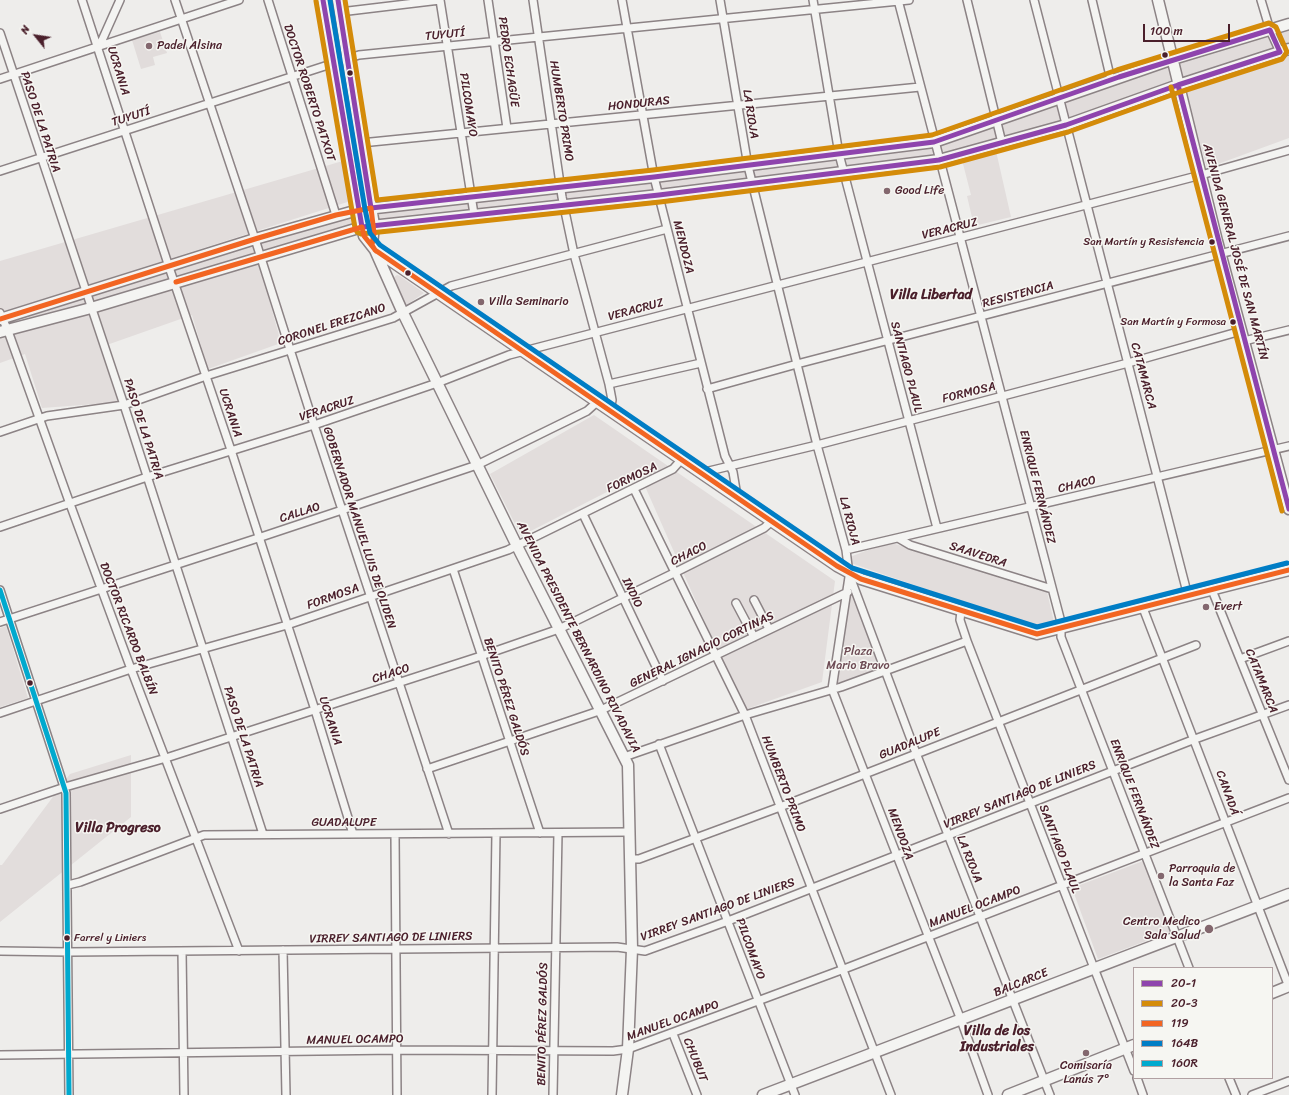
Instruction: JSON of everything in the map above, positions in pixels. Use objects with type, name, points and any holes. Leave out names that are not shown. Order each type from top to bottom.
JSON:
[{"type":"main road","name":"AVENIDA PRESIDENTE BERNARDINO RIVADAVIA","points":[[323,0],[358,210],[364,236],[374,248],[403,313],[477,465],[599,711],[624,756],[628,770],[632,949],[628,1049],[622,1095]]},
{"type":"main road","name":"AVENIDA PRESIDENTE BERNARDINO RIVADAVIA","points":[[338,0],[374,225],[374,248]]},
{"type":"main road","name":"AVENIDA GENERAL JOSÉ DE SAN MARTÍN","points":[[1158,0],[1221,254],[1289,509]]},
{"type":"main road","points":[[1,317],[86,293],[255,239],[358,210],[748,166],[934,142],[1173,59],[1289,24]]},
{"type":"main road","points":[[4,331],[91,308],[362,227],[754,184],[939,160],[1066,125],[1178,84],[1285,50]]},
{"type":"main road","points":[[374,248],[437,293],[849,574],[1031,634],[1043,634],[1289,570]]},
{"type":"main road","name":"BALCARCE","points":[[763,1095],[1289,894]]},
{"type":"main road","points":[[1273,993],[1289,987]]},
{"type":"main road","points":[[1008,1095],[1130,1047]]},
{"type":"street","name":"UCRANIA","points":[[82,0],[99,47],[124,130],[174,283],[231,450],[258,538],[315,710],[353,834]]},
{"type":"street","points":[[99,47],[120,0]]},
{"type":"street","name":"GOBERNADOR MANUEL LUIS DE OLIDEN","points":[[175,0],[255,239],[369,596],[449,834]]},
{"type":"street","points":[[0,78],[99,47],[239,0]]},
{"type":"street","name":"DOCTOR ROBERTO PATXOT","points":[[268,0],[336,215]]},
{"type":"street","points":[[340,12],[440,0]]},
{"type":"street","name":"PILCOMAYO","points":[[440,0],[474,214]]},
{"type":"street","name":"PEDRO ECHAGÜE","points":[[488,0],[507,128]]},
{"type":"street","name":"HUMBERTO PRIMO","points":[[533,0],[553,124],[564,205],[574,254],[609,384],[612,400],[610,411]]},
{"type":"street","name":"MENDOZA","points":[[622,0],[654,177],[688,307],[707,389],[725,456],[730,466],[736,487],[736,496]]},
{"type":"street","name":"LA RIOJA","points":[[720,0],[748,166],[754,184],[817,445],[846,550],[849,574],[948,836],[1050,1095]]},
{"type":"street","name":"SANTIAGO PLAUL","points":[[813,0],[839,154],[937,528]]},
{"type":"street","name":"TUYUTÍ","points":[[0,171],[347,58],[494,41],[909,0]]},
{"type":"street","points":[[967,0],[1002,143]]},
{"type":"street","name":"CATAMARCA","points":[[1034,0],[1188,596]]},
{"type":"street","points":[[1092,0],[1111,80]]},
{"type":"street","points":[[1261,0],[1270,30],[1285,50]]},
{"type":"street","name":"ENRIQUE FERNÁNDEZ","points":[[898,1],[959,238],[1031,507],[1052,589],[1061,636],[1189,967]]},
{"type":"street","name":"PASO DE LA PATRIA","points":[[0,33],[124,404],[202,650],[263,834]]},
{"type":"street","name":"HONDURAS","points":[[361,143],[920,87]]},
{"type":"street","name":"VERACRUZ","points":[[0,527],[147,477],[314,425],[437,383],[522,351],[1201,175],[1289,150]]},
{"type":"street","name":"CORONEL EREZCANO","points":[[0,432],[40,419],[124,404],[403,313],[451,286],[667,229]]},
{"type":"street","name":"RESISTENCIA","points":[[707,389],[888,340],[1289,236]]},
{"type":"street","name":"DOCTOR RICARDO BALBÍN","points":[[1,317],[4,331],[40,419],[101,589],[239,951]]},
{"type":"street","name":"FORMOSA","points":[[703,474],[1128,363],[1243,336],[1289,330]]},
{"type":"street","points":[[609,384],[701,363]]},
{"type":"street","name":"CALLAO","points":[[0,622],[477,465],[587,411],[597,402]]},
{"type":"street","name":"CHACO","points":[[846,550],[1289,446]]},
{"type":"street","name":"FORMOSA","points":[[0,713],[132,670],[287,625],[517,546],[673,469],[681,460]]},
{"type":"street","name":"HUMBERTO PRIMO","points":[[634,489],[745,715],[844,969],[891,1095]]},
{"type":"street","name":"INDIO","points":[[583,514],[663,681]]},
{"type":"street","name":"CHACO","points":[[0,809],[65,787],[166,758],[315,710],[481,656],[558,629],[623,599],[764,528],[772,521]]},
{"type":"street","name":"SAAVEDRA","points":[[898,538],[910,545],[1052,589]]},
{"type":"street","name":"BENITO PÉREZ GALDÓS","points":[[452,569],[540,833]]},
{"type":"street","points":[[832,689],[848,592],[849,574]]},
{"type":"street","points":[[0,590],[65,787],[69,952],[69,1095]]},
{"type":"street","name":"CATAMARCA","points":[[1212,590],[1289,780]]},
{"type":"street","name":"GENERAL IGNACIO CORTINAS","points":[[427,769],[599,711],[848,592]]},
{"type":"street","points":[[754,600],[770,629]]},
{"type":"street","points":[[736,603],[754,636]]},
{"type":"street","name":"CANADÁ","points":[[1143,608],[1195,739],[1289,987]]},
{"type":"street","name":"SANTIAGO PLAUL","points":[[961,611],[960,620],[967,641],[1094,968],[1130,1047],[1133,1066]]},
{"type":"street","points":[[624,756],[745,715],[885,672],[967,641]]},
{"type":"street","points":[[1240,659],[1289,641]]},
{"type":"street","name":"GUADALUPE","points":[[631,859],[639,859],[696,839],[1196,645]]},
{"type":"street","name":"MENDOZA","points":[[832,689],[961,1020],[988,1095]]},
{"type":"street","name":"VIRREY SANTIAGO DE LINIERS","points":[[0,951],[239,951],[397,948],[617,947],[650,950],[948,836],[1195,739],[1289,706]]},
{"type":"street","name":"PILCOMAYO","points":[[659,744],[795,1095]]},
{"type":"street","name":"MANUEL OCAMPO","points":[[0,1055],[397,1050],[613,1051],[628,1049],[672,1034],[844,969],[1289,798]]},
{"type":"street","name":"GUADALUPE","points":[[68,885],[80,882],[195,837],[204,835],[630,832]]},
{"type":"street","points":[[492,1095],[494,1050],[496,833]]},
{"type":"street","name":"BENITO PÉREZ GALDÓS","points":[[553,1095],[558,833]]},
{"type":"street","points":[[395,834],[397,1095]]},
{"type":"street","points":[[284,950],[286,1095]]},
{"type":"street","points":[[182,951],[184,1095]]},
{"type":"street","name":"CHUBUT","points":[[672,1034],[697,1095]]},
{"type":"street","points":[[1137,1079],[1143,1095]]},
{"type":"street","points":[[1229,1079],[1236,1095]]},
{"type":"street","points":[[1252,1095],[1289,1081]]},
{"type":"shaded area","points":[[1289,56],[1289,138],[1207,168],[1184,88]]},
{"type":"shaded area","points":[[996,151],[1011,217],[974,226],[967,196],[971,195],[962,160]]},
{"type":"shaded area","points":[[353,158],[360,198],[0,313],[0,261]]},
{"type":"shaded area","points":[[259,262],[281,343],[208,369],[192,315],[101,347],[123,402],[42,408],[25,354],[0,363],[0,338]]},
{"type":"shaded area","points":[[594,415],[835,581],[822,682],[744,710],[640,475],[521,536],[490,474]]},
{"type":"shaded area","points":[[889,542],[1047,592],[1054,622],[1036,627],[842,560]]},
{"type":"shaded area","points":[[6,626],[28,698],[0,707],[0,628]]},
{"type":"shaded area","points":[[131,755],[131,817],[0,922],[0,865],[2,865],[70,774]]},
{"type":"green space","points":[[327,0],[334,0],[342,55],[339,57],[337,56]]},
{"type":"green space","points":[[1289,24],[1289,49],[939,160],[374,225],[371,208],[934,142]]},
{"type":"green space","name":"Padel Alsina","points":[[160,32],[167,53],[153,57],[155,65],[141,69],[132,40]]},
{"type":"green space","points":[[341,66],[345,67],[366,205],[362,205],[338,68]]},
{"type":"green space","points":[[358,210],[362,227],[0,332],[0,319]]},
{"type":"green space","points":[[397,275],[424,293],[405,306],[393,283],[394,277]]},
{"type":"green space","name":"Plaza Mario Bravo","points":[[849,574],[885,672],[832,689]]},
{"type":"green space","points":[[1143,861],[1170,932],[1098,959],[1072,888]]},
{"type":"transit line","name":"20-1","points":[[323,0],[362,227],[659,195],[939,160],[1066,125],[1178,85],[1280,52],[1270,30],[1119,77],[934,142],[654,177],[371,208],[338,0]]},
{"type":"transit line","name":"164B","points":[[330,0],[365,209],[370,233],[380,245],[852,568],[1037,627],[1287,563]]},
{"type":"transit line","name":"20-3","points":[[316,1],[355,228],[357,232],[361,234],[660,202],[940,167],[1068,132],[1180,92],[1282,59],[1287,52],[1276,27],[1269,23],[1117,70],[932,135],[653,170],[377,200],[345,0]]},
{"type":"transit line","name":"20-1","points":[[1178,85],[1289,509]]},
{"type":"transit line","name":"20-3","points":[[1171,87],[1282,511]]},
{"type":"transit line","name":"119","points":[[0,319],[255,239],[336,215],[371,208],[374,233],[372,245],[375,250],[837,566],[861,579],[1037,634],[1289,570]]},
{"type":"transit line","name":"119","points":[[176,282],[362,227],[364,236],[376,251]]},
{"type":"transit line","name":"160R","points":[[0,590],[66,793],[69,1095]]},
{"type":"place","name":"Padel Alsina","points":[[149,46]]},
{"type":"place","name":"Good Life","points":[[887,191]]},
{"type":"place","name":"San Martín y Resistencia","points":[[1212,242]]},
{"type":"place","name":"Villa Seminario","points":[[481,302]]},
{"type":"place","name":"San Martín y Formosa","points":[[1233,322]]},
{"type":"place","name":"Evert","points":[[1206,607]]},
{"type":"place","name":"Parroquia de la Santa Faz","points":[[1161,876]]},
{"type":"place","name":"Centro Medico Sala Salud","points":[[1209,929]]},
{"type":"place","name":"Farrel y Liniers","points":[[67,938]]},
{"type":"place","name":"Comisaría Lanús 7°","points":[[1086,1053]]},
{"type":"district","name":"Villa Libertad","points":[[931,295]]},
{"type":"district","name":"Villa Progreso","points":[[118,828]]},
{"type":"district","name":"Villa de los Industriales","points":[[997,1040]]}]
